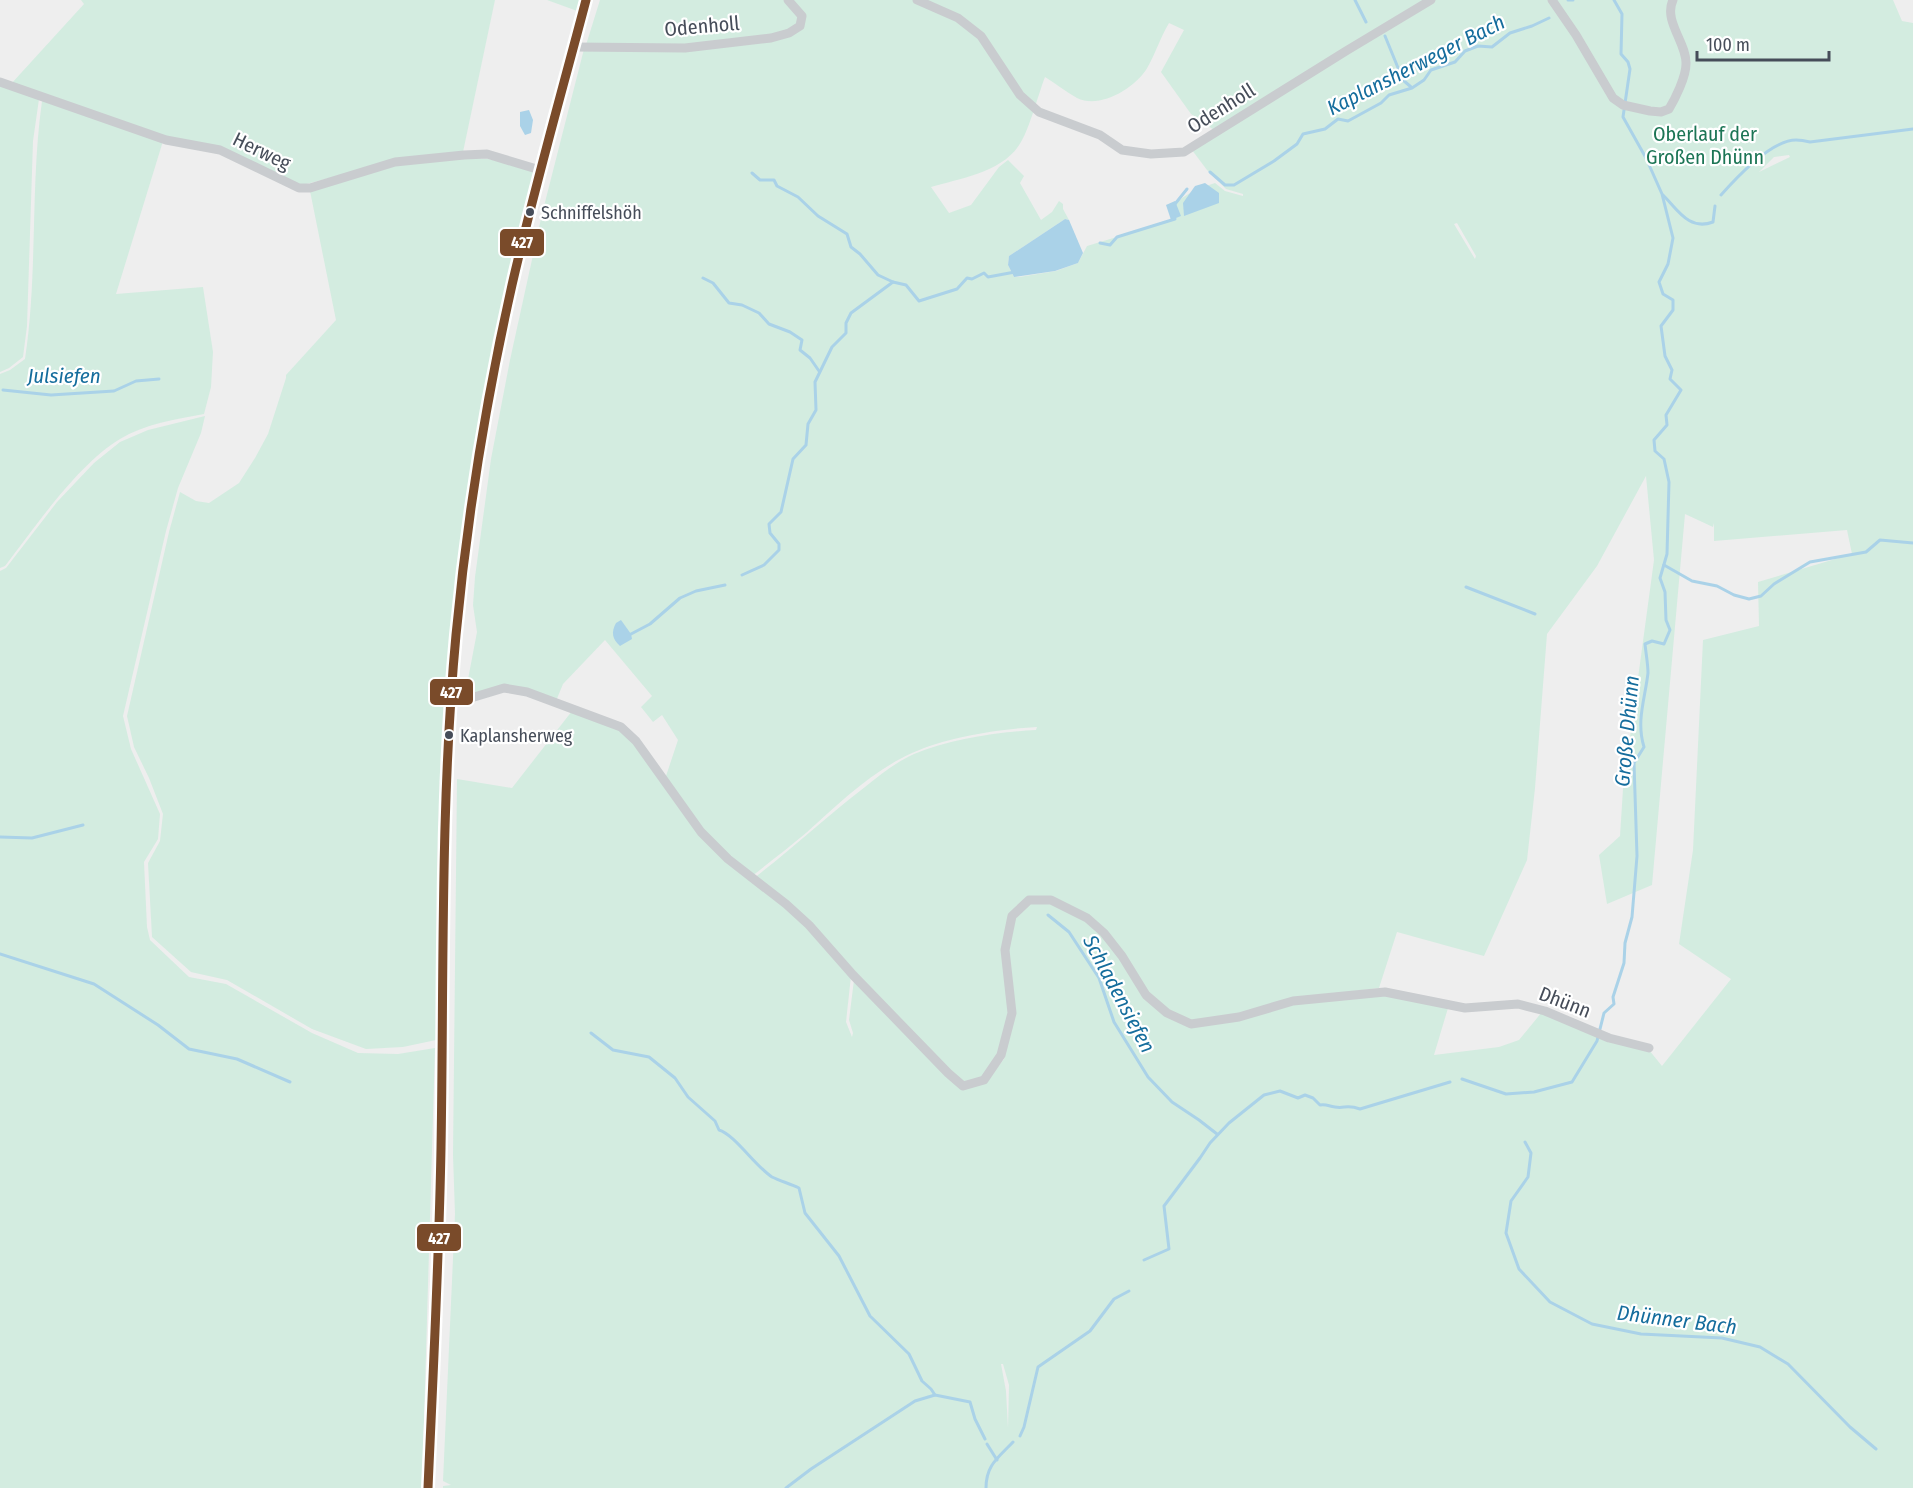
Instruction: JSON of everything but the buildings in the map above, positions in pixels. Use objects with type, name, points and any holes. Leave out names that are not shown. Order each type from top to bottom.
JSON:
[{"type":"main road","points":[[428,1488],[438,1259],[443,866],[451,702],[465,556],[480,455],[504,324],[540,170],[586,0]]},
{"type":"street","name":"Odenholl","points":[[574,47],[685,48],[771,38],[789,33],[800,26],[802,16],[788,0]]},
{"type":"street","name":"Odenholl","points":[[917,0],[958,18],[981,36],[1020,94],[1039,112],[1100,135],[1122,150],[1151,154],[1184,152],[1431,0]]},
{"type":"street","points":[[1552,0],[1576,35],[1613,98],[1623,105],[1661,112],[1669,109],[1675,98],[1686,65],[1671,12],[1673,0]]},
{"type":"street","name":"Herweg","points":[[0,82],[166,140],[220,150],[299,188],[310,188],[395,162],[464,155],[488,154],[540,170]]},
{"type":"street","name":"Dhünn","points":[[451,702],[504,688],[527,692],[621,727],[636,741],[701,832],[728,859],[809,925],[853,975],[963,1086],[984,1080],[1001,1055],[1012,1013],[1005,950],[1012,916],[1029,900],[1051,900],[1087,918],[1104,933],[1122,956],[1146,995],[1167,1013],[1191,1024],[1239,1017],[1293,1001],[1385,992],[1465,1008],[1518,1004],[1545,1011],[1609,1038],[1649,1048]]},
{"type":"green space","points":[[81,0],[495,0],[463,152],[408,157],[299,186],[259,165],[167,139],[11,84],[84,4]]},
{"type":"green space","points":[[547,0],[583,0],[580,12]]},
{"type":"green space","name":"Oberlauf der Großen Dhünn","points":[[600,0],[1429,0],[1214,130],[1191,114],[1161,72],[1184,30],[1169,23],[1146,70],[1125,90],[1106,99],[1086,101],[1077,98],[1045,77],[1028,128],[1013,152],[993,167],[968,177],[931,187],[949,213],[971,205],[999,167],[1008,160],[1024,176],[1020,183],[1041,220],[1052,212],[1059,201],[1063,204],[1069,220],[1065,219],[1009,256],[1008,265],[1014,277],[1019,277],[1056,271],[1078,263],[1087,246],[1166,222],[1177,216],[1178,211],[1175,204],[1179,200],[1215,183],[1225,191],[1243,196],[1243,194],[1226,189],[1207,170],[1192,150],[1434,0],[1893,0],[1902,21],[1913,23],[1913,1488],[443,1488],[443,1486],[451,1485],[443,1481],[455,1214],[453,1155],[457,779],[512,788],[572,711],[621,729],[636,742],[701,833],[728,860],[808,927],[851,976],[846,1022],[852,1037],[849,1020],[854,980],[946,1075],[962,1087],[985,1083],[1004,1059],[1015,1013],[1007,948],[1014,917],[1030,904],[1051,903],[1086,919],[1102,934],[1119,956],[1144,998],[1169,1018],[1190,1026],[1239,1019],[1293,1003],[1385,994],[1448,1008],[1434,1055],[1499,1047],[1519,1040],[1542,1012],[1613,1043],[1649,1050],[1662,1066],[1731,979],[1679,944],[1693,850],[1703,640],[1759,626],[1758,582],[1852,554],[1847,530],[1714,541],[1714,523],[1713,527],[1685,514],[1652,885],[1607,904],[1599,855],[1620,836],[1623,789],[1654,560],[1646,476],[1597,566],[1547,634],[1527,860],[1484,956],[1397,932],[1379,988],[1292,999],[1238,1016],[1190,1021],[1167,1011],[1149,993],[1125,954],[1104,930],[1087,916],[1051,898],[1028,899],[1009,914],[1002,954],[1010,1014],[999,1055],[982,1078],[962,1083],[810,924],[754,878],[851,798],[907,757],[958,740],[1006,732],[1036,730],[1037,727],[957,738],[926,747],[897,760],[856,789],[752,876],[703,831],[665,779],[678,740],[662,715],[653,722],[641,707],[652,696],[605,640],[563,684],[556,701],[507,686],[478,695],[465,695],[477,632],[473,605],[475,577],[491,459],[542,214],[584,49],[685,50],[757,40],[755,38],[685,46],[586,45]],"holes":[[[1789,155],[1790,157],[1759,172],[1774,157]],[[1457,223],[1476,256],[1475,259],[1454,224]],[[1001,1364],[1003,1364],[1009,1385],[1008,1428],[1006,1391]]]},
{"type":"green space","points":[[0,85],[39,99],[33,141],[27,326],[23,357],[0,372]]},
{"type":"green space","points":[[42,101],[163,141],[116,294],[203,287],[213,352],[211,387],[204,414],[140,429],[104,450],[73,480],[5,566],[0,568],[0,374],[25,359],[31,295],[38,133]]},
{"type":"green space","points":[[463,157],[488,159],[535,169],[492,354],[445,697],[440,771],[436,1040],[403,1047],[366,1049],[312,1029],[227,980],[191,972],[152,937],[148,863],[160,841],[163,814],[134,747],[127,716],[180,492],[196,501],[209,503],[239,483],[268,434],[286,375],[336,320],[310,191],[409,162]]},
{"type":"green space","points":[[205,416],[201,433],[178,488],[166,531],[123,716],[131,749],[160,814],[158,839],[144,862],[147,927],[150,940],[189,977],[226,984],[312,1033],[358,1053],[398,1054],[435,1048],[422,1488],[0,1488],[0,571],[6,568],[57,502],[94,463],[120,442],[148,430]]},
{"type":"water","points":[[529,110],[533,120],[531,133],[525,135],[520,126],[520,112]]},
{"type":"water","points":[[1205,183],[1219,193],[1219,203],[1184,216],[1183,203],[1195,186]]},
{"type":"water","points":[[1175,201],[1181,216],[1171,220],[1166,205]]},
{"type":"water","points":[[1065,219],[1069,220],[1083,253],[1078,263],[1055,271],[1014,277],[1008,265],[1009,256]]},
{"type":"water","points":[[621,620],[632,639],[620,646],[615,641],[613,629]]},
{"type":"waterway","points":[[1355,0],[1366,22]]},
{"type":"waterway","name":"Kaplansherweger Bach","points":[[1568,0],[1573,0]]},
{"type":"waterway","name":"Große Dhünn","points":[[1462,1079],[1506,1094],[1534,1092],[1572,1082],[1597,1041],[1604,1013],[1614,1004],[1613,997],[1624,963],[1625,943],[1632,917],[1637,856],[1634,763],[1644,747],[1641,728],[1648,673],[1645,644],[1652,641],[1664,644],[1670,630],[1666,620],[1665,592],[1660,578],[1667,554],[1669,482],[1664,459],[1655,451],[1654,440],[1667,425],[1666,415],[1681,390],[1670,379],[1672,370],[1665,356],[1661,326],[1673,310],[1673,300],[1663,294],[1659,282],[1668,264],[1673,238],[1662,194],[1646,158],[1623,117],[1630,69],[1628,62],[1621,54],[1622,14],[1614,0]]},
{"type":"waterway","name":"Kaplansherweger Bach","points":[[1210,172],[1225,185],[1234,185],[1274,161],[1297,144],[1303,134],[1325,129],[1338,119],[1348,121],[1381,103],[1389,95],[1412,88],[1424,80],[1431,70],[1455,62],[1465,51],[1478,46],[1492,47],[1510,33],[1549,18]]},
{"type":"waterway","points":[[1385,36],[1403,80],[1411,87]]},
{"type":"waterway","points":[[1721,195],[1755,161],[1776,146],[1786,142],[1796,140],[1810,142],[1913,129]]},
{"type":"waterway","points":[[752,173],[760,180],[774,180],[777,186],[798,197],[818,216],[847,234],[851,247],[878,275],[893,282]]},
{"type":"waterway","name":"Kaplansherweger Bach","points":[[1175,204],[1187,189]]},
{"type":"waterway","points":[[1663,195],[1679,213],[1697,224],[1713,222],[1715,206]]},
{"type":"waterway","name":"Kaplansherweger Bach","points":[[1100,243],[1110,245],[1117,237],[1175,219],[1173,215]]},
{"type":"waterway","name":"Kaplansherweger Bach","points":[[742,575],[764,565],[779,550],[779,544],[770,533],[769,524],[781,512],[793,459],[806,445],[808,424],[816,410],[815,382],[832,347],[846,333],[846,323],[851,313],[893,282],[906,285],[919,301],[957,289],[967,278],[972,279],[984,273],[988,277],[1015,272]]},
{"type":"waterway","points":[[703,278],[713,283],[729,303],[742,305],[759,313],[769,324],[790,332],[802,340],[800,350],[810,358],[819,371]]},
{"type":"waterway","name":"Julsiefen","points":[[3,390],[51,395],[114,391],[136,381],[159,379]]},
{"type":"waterway","points":[[1664,565],[1692,581],[1717,586],[1734,595],[1749,599],[1761,596],[1774,584],[1810,562],[1866,552],[1880,540],[1913,543]]},
{"type":"waterway","name":"Kaplansherweger Bach","points":[[631,634],[650,624],[680,598],[696,591],[725,585]]},
{"type":"waterway","points":[[1466,587],[1535,614]]},
{"type":"waterway","points":[[0,837],[32,838],[83,825]]},
{"type":"waterway","name":"Schladensiefen","points":[[1048,915],[1069,932],[1099,978],[1114,1022],[1148,1077],[1172,1102],[1217,1134]]},
{"type":"waterway","points":[[0,954],[94,984],[158,1025],[189,1049],[237,1059],[290,1082]]},
{"type":"waterway","points":[[591,1033],[613,1050],[649,1057],[675,1078],[688,1097],[715,1121],[719,1130],[731,1138],[766,1172],[772,1177],[799,1188],[805,1213],[839,1256],[870,1316],[909,1354],[922,1381],[935,1395],[970,1402],[985,1439]]},
{"type":"waterway","name":"Große Dhünn","points":[[1144,1260],[1169,1249],[1164,1206],[1210,1143],[1229,1123],[1264,1095],[1280,1091],[1298,1098],[1305,1095],[1313,1098],[1320,1105],[1360,1109],[1450,1082]]},
{"type":"waterway","name":"Dhünner Bach","points":[[1525,1142],[1531,1153],[1528,1177],[1511,1201],[1506,1233],[1519,1269],[1550,1302],[1592,1324],[1641,1334],[1722,1338],[1760,1347],[1788,1364],[1850,1427],[1876,1449]]},
{"type":"waterway","name":"Große Dhünn","points":[[1020,1436],[1038,1367],[1090,1331],[1114,1299],[1129,1291]]},
{"type":"waterway","points":[[786,1488],[915,1401],[935,1395]]},
{"type":"waterway","name":"Große Dhünn","points":[[986,1488],[988,1473],[1013,1442]]},
{"type":"waterway","points":[[987,1444],[997,1460]]},
{"type":"transit line","name":"427","points":[[428,1488],[440,1191],[447,763],[460,591],[478,459],[512,285],[586,0]]},
{"type":"place","name":"Schniffelshöh","points":[[530,212]]},
{"type":"place","name":"Kaplansherweg","points":[[449,735]]}]
